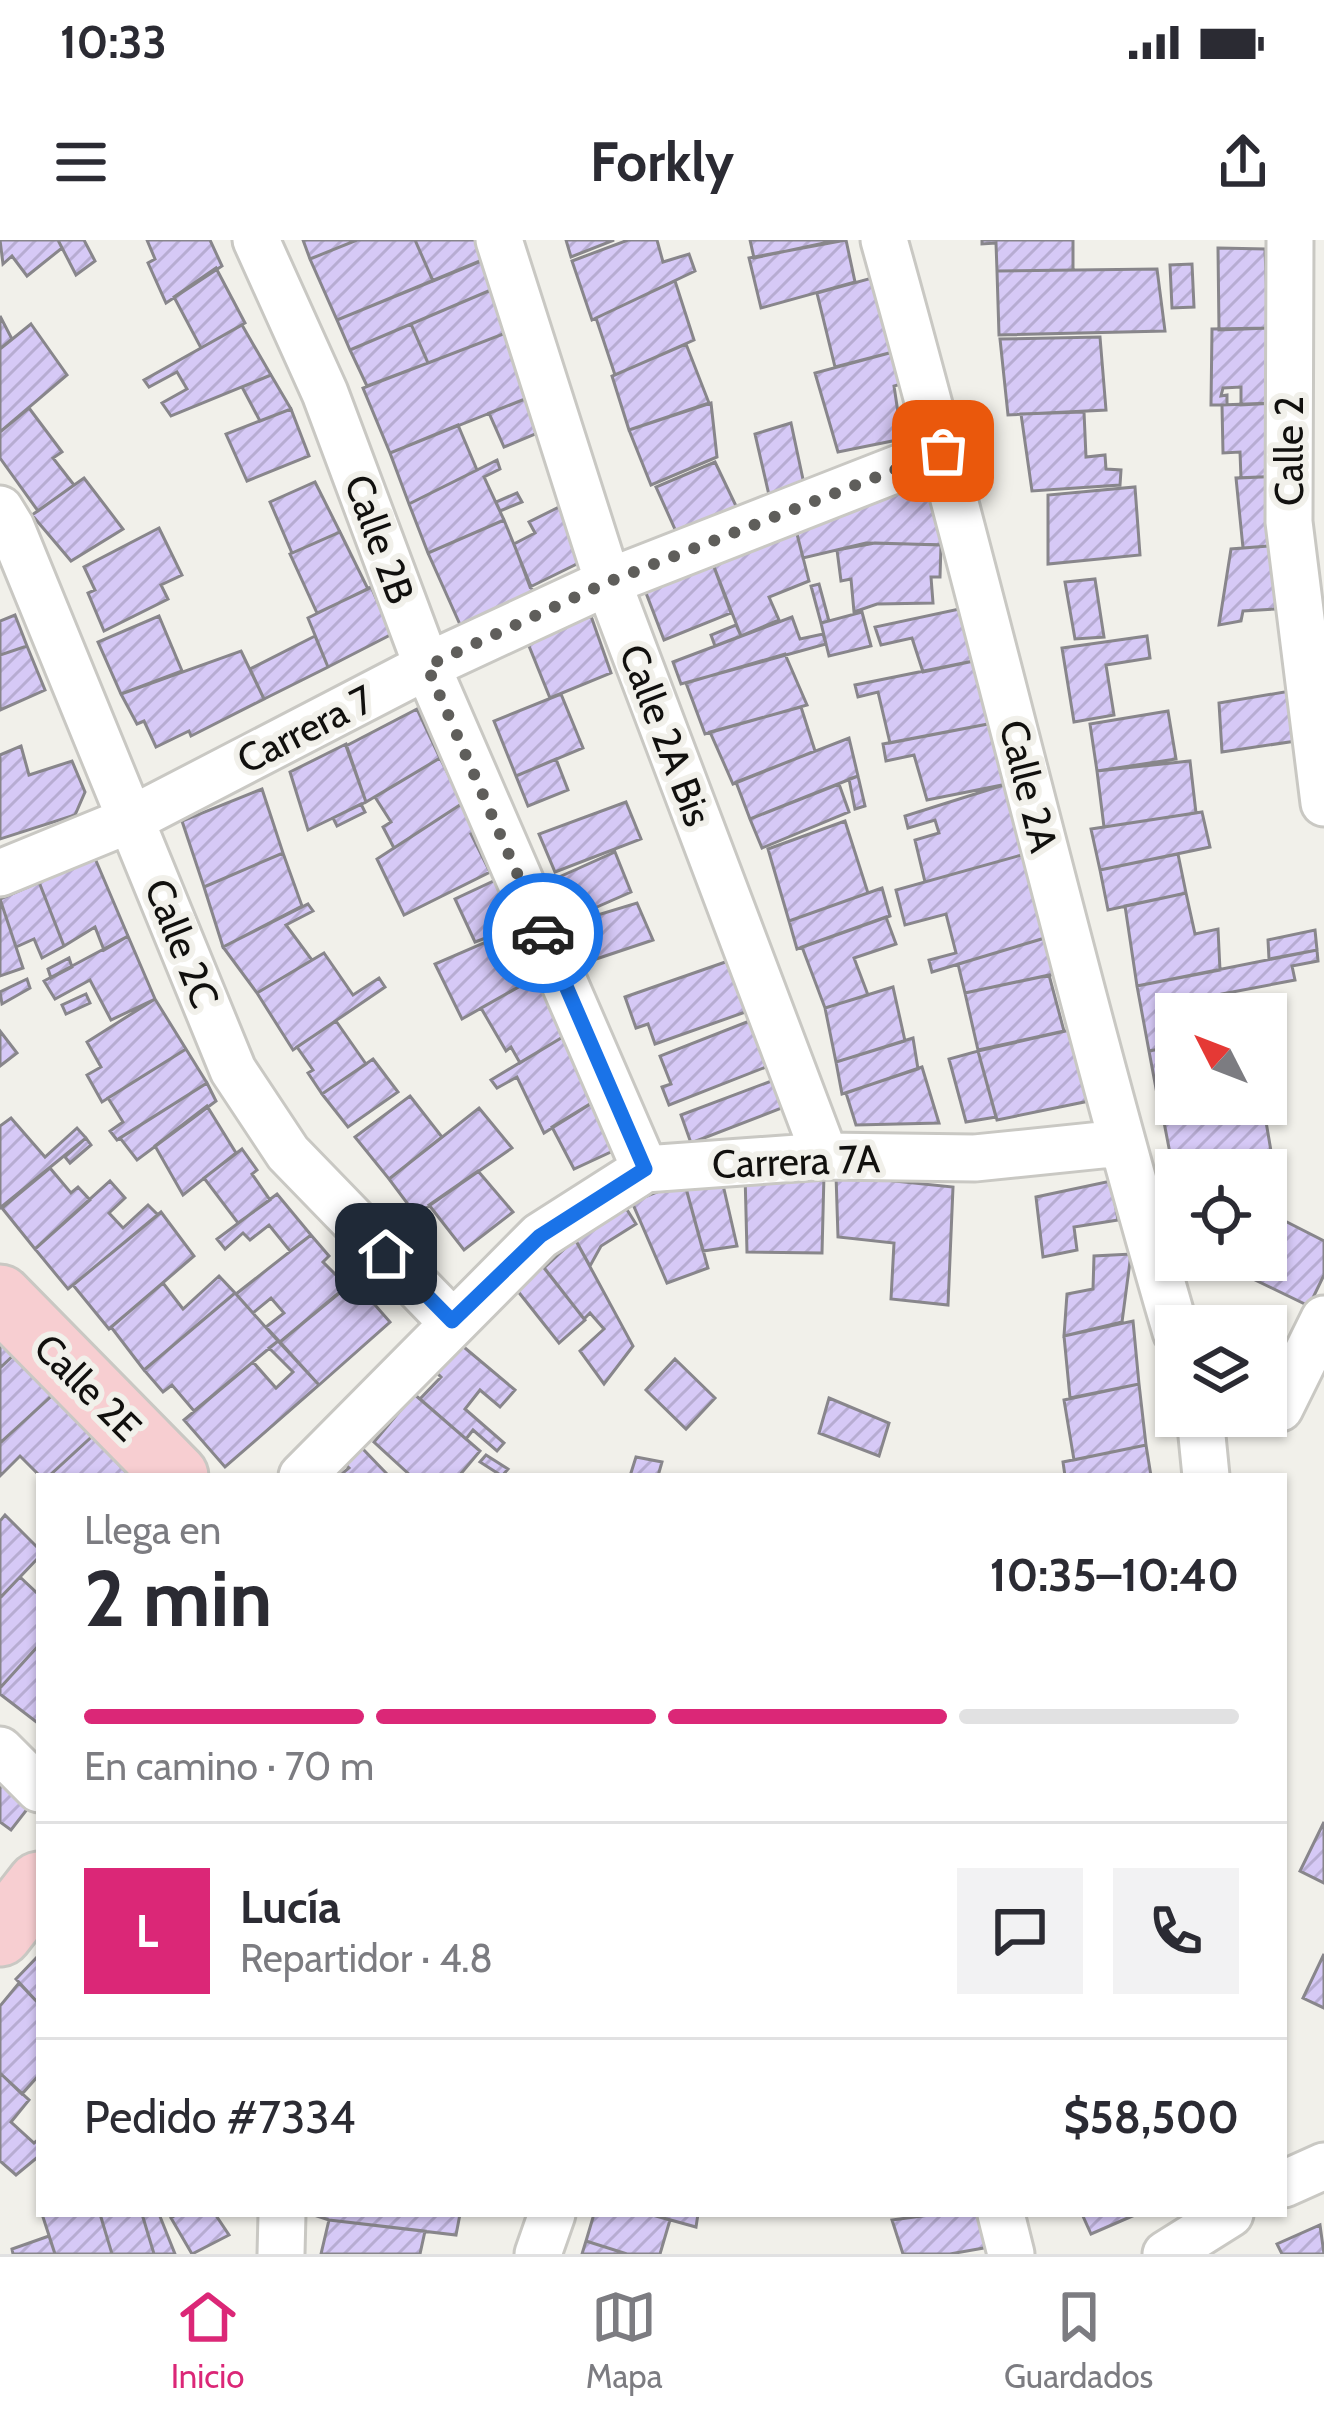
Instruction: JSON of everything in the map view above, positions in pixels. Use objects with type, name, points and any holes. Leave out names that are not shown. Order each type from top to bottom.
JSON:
[{"type":"street","name":"Calle 2B","points":[[256,240],[325,393],[427,666],[645,1169]]},
{"type":"street","name":"Calle 2A Bis","points":[[499,240],[608,582],[825,1156]]},
{"type":"street","name":"Calle 2A","points":[[884,240],[1121,1143],[1168,1305]]},
{"type":"street","name":"Calle 2","points":[[1290,240],[1288,522],[1324,803]]},
{"type":"street","name":"Carrera 7","points":[[0,873],[132,818],[427,666],[608,582],[943,451]]},
{"type":"street","name":"Calle 2C","points":[[0,508],[132,818],[232,1070],[288,1153],[452,1321]]},
{"type":"street","name":"Carrera 7A","points":[[305,1473],[540,1236],[645,1169],[825,1156],[975,1158],[1121,1143]]},
{"type":"street","name":"Calle 2E","points":[[0,1297],[173,1473]]},
{"type":"street","points":[[1290,1405],[1324,1319]]},
{"type":"street","points":[[1206,1473],[1209,1437]]},
{"type":"street","points":[[0,1750],[36,1786]]},
{"type":"street","points":[[1287,2183],[1324,2166]]},
{"type":"street","points":[[281,2254],[282,2217]]},
{"type":"street","points":[[538,2254],[551,2217]]},
{"type":"street","points":[[1002,2217],[1011,2254]]},
{"type":"street","points":[[1166,2254],[1225,2217]]},
{"type":"building","points":[[0,240],[58,240],[62,248],[27,276],[12,256],[3,264]]},
{"type":"building","points":[[58,240],[84,240],[95,261],[76,275]]},
{"type":"building","points":[[147,240],[210,240],[222,266],[166,303],[148,263],[155,259]]},
{"type":"building","points":[[303,240],[357,240],[310,259]]},
{"type":"building","points":[[357,240],[415,240],[433,281],[337,320],[310,259]]},
{"type":"building","points":[[415,240],[490,240],[496,255],[433,281]]},
{"type":"building","points":[[566,240],[614,240],[571,257]]},
{"type":"building","points":[[628,240],[657,240],[663,262],[689,254],[695,271],[592,320],[572,261]]},
{"type":"building","points":[[750,240],[838,240],[754,258]]},
{"type":"building","points":[[846,240],[855,282],[761,308],[749,258]]},
{"type":"building","points":[[982,240],[1073,240],[1073,270],[997,271],[996,243],[982,244]]},
{"type":"building","points":[[1218,248],[1265,249],[1268,328],[1219,330]]},
{"type":"building","points":[[487,258],[498,287],[350,350],[337,320]]},
{"type":"building","points":[[1192,264],[1194,307],[1172,308],[1170,265]]},
{"type":"building","points":[[216,268],[245,323],[201,348],[174,297]]},
{"type":"building","points":[[1157,269],[1165,331],[999,335],[997,271]]},
{"type":"building","points":[[872,278],[893,352],[835,367],[817,293]]},
{"type":"building","points":[[675,281],[694,340],[615,375],[596,318]]},
{"type":"building","points":[[498,287],[516,329],[428,363],[411,324]]},
{"type":"building","points":[[0,316],[12,339],[0,349]]},
{"type":"building","points":[[31,324],[67,375],[0,432],[0,349]]},
{"type":"building","points":[[411,324],[428,363],[367,386],[350,350]]},
{"type":"building","points":[[242,325],[271,375],[171,416],[162,403],[187,389],[177,372],[149,387],[144,380]]},
{"type":"building","points":[[1268,328],[1275,403],[1241,405],[1241,387],[1223,388],[1221,396],[1227,395],[1227,405],[1211,405],[1212,329]]},
{"type":"building","points":[[516,329],[535,395],[390,453],[363,388]]},
{"type":"building","points":[[1100,337],[1106,410],[1008,415],[1000,339]]},
{"type":"building","points":[[686,344],[709,403],[629,430],[612,376]]},
{"type":"building","points":[[893,352],[901,384],[894,386],[902,439],[838,452],[815,373]]},
{"type":"building","points":[[271,375],[291,409],[260,421],[242,387]]},
{"type":"building","points":[[535,395],[545,430],[504,447],[489,413]]},
{"type":"building","points":[[711,403],[717,457],[651,485],[629,430]]},
{"type":"building","points":[[1275,403],[1281,476],[1241,478],[1240,452],[1223,453],[1222,405]]},
{"type":"building","points":[[29,408],[62,452],[53,458],[74,485],[38,511],[0,458],[0,432]]},
{"type":"building","points":[[291,409],[309,456],[247,481],[226,434]]},
{"type":"building","points":[[1084,412],[1086,457],[1105,455],[1106,469],[1121,470],[1120,485],[1032,491],[1021,414]]},
{"type":"building","points":[[791,423],[804,484],[769,495],[755,434]]},
{"type":"building","points":[[458,425],[477,470],[409,504],[390,453]]},
{"type":"building","points":[[497,460],[500,469],[484,477],[504,520],[428,553],[409,504]]},
{"type":"building","points":[[715,462],[737,508],[678,536],[656,487]]},
{"type":"building","points":[[1281,476],[1281,545],[1243,548],[1236,478]]},
{"type":"building","points":[[84,478],[123,529],[71,561],[32,515]]},
{"type":"building","points":[[315,482],[340,532],[292,553],[270,502]]},
{"type":"building","points":[[944,485],[951,545],[866,543],[803,558],[795,526],[865,500]]},
{"type":"building","points":[[1135,487],[1140,555],[1048,564],[1048,495]]},
{"type":"building","points":[[517,493],[522,502],[500,511],[496,502]]},
{"type":"building","points":[[573,500],[597,554],[530,587],[514,544],[535,533],[529,522]]},
{"type":"building","points":[[504,520],[534,594],[462,629],[428,553]]},
{"type":"building","points":[[795,526],[809,581],[769,597],[779,620],[741,636],[711,559]]},
{"type":"building","points":[[159,528],[182,575],[161,585],[168,599],[104,631],[88,593],[95,590],[84,567]]},
{"type":"building","points":[[340,532],[368,589],[317,613],[290,554]]},
{"type":"building","points":[[875,543],[941,545],[940,577],[931,577],[933,603],[877,604],[854,612],[851,579],[841,581],[837,550]]},
{"type":"building","points":[[1281,545],[1275,609],[1243,611],[1241,621],[1219,625],[1231,549]]},
{"type":"building","points":[[711,559],[731,613],[664,640],[643,585]]},
{"type":"building","points":[[1095,579],[1104,637],[1075,639],[1065,582]]},
{"type":"building","points":[[819,584],[829,621],[821,623],[811,586]]},
{"type":"building","points":[[371,587],[392,634],[328,667],[308,618]]},
{"type":"building","points":[[964,608],[978,660],[923,672],[912,638],[881,645],[875,627]]},
{"type":"building","points":[[862,612],[871,646],[829,656],[821,623]]},
{"type":"building","points":[[15,615],[27,646],[0,655],[0,621]]},
{"type":"building","points":[[159,616],[182,671],[121,694],[98,642]]},
{"type":"building","points":[[591,616],[611,673],[550,698],[527,641]]},
{"type":"building","points":[[792,617],[800,639],[823,634],[826,644],[681,684],[673,662]]},
{"type":"building","points":[[736,625],[741,636],[715,646],[711,635]]},
{"type":"building","points":[[315,636],[328,667],[264,699],[250,669]]},
{"type":"building","points":[[1147,636],[1150,658],[1106,665],[1114,715],[1074,722],[1062,648]]},
{"type":"building","points":[[27,646],[45,690],[0,710],[0,655]]},
{"type":"building","points":[[241,651],[264,699],[191,736],[189,731],[156,747],[144,721],[137,724],[121,694]]},
{"type":"building","points":[[785,654],[807,705],[705,734],[686,683]]},
{"type":"building","points":[[978,660],[993,723],[890,743],[878,692],[858,697],[855,685]]},
{"type":"building","points":[[1302,689],[1303,740],[1222,752],[1219,703]]},
{"type":"building","points":[[561,694],[583,748],[516,776],[494,721]]},
{"type":"building","points":[[801,707],[815,751],[733,784],[710,732]]},
{"type":"building","points":[[417,709],[440,758],[366,802],[346,746]]},
{"type":"building","points":[[1168,711],[1176,759],[1097,771],[1090,724]]},
{"type":"building","points":[[993,723],[1007,784],[927,800],[914,755],[886,761],[883,744]]},
{"type":"building","points":[[849,738],[858,776],[750,819],[736,782]]},
{"type":"building","points":[[346,744],[366,802],[308,830],[290,772]]},
{"type":"building","points":[[21,746],[29,775],[72,761],[85,792],[75,815],[0,839],[0,755]]},
{"type":"building","points":[[440,758],[463,803],[394,848],[383,827],[391,822],[375,797]]},
{"type":"building","points":[[556,759],[568,790],[528,806],[516,776]]},
{"type":"building","points":[[1190,761],[1196,813],[1104,827],[1097,771]]},
{"type":"building","points":[[858,776],[865,806],[855,809],[849,779]]},
{"type":"building","points":[[839,784],[849,812],[762,848],[750,819]]},
{"type":"building","points":[[1007,784],[1025,854],[925,882],[915,840],[939,833],[935,820],[908,828],[905,816]]},
{"type":"building","points":[[262,789],[283,853],[204,887],[182,821]]},
{"type":"building","points":[[626,802],[641,839],[555,872],[539,834]]},
{"type":"building","points":[[463,803],[477,831],[471,834],[490,872],[404,915],[377,859]]},
{"type":"building","points":[[361,804],[365,812],[337,826],[333,818]]},
{"type":"building","points":[[1202,812],[1210,847],[1100,870],[1091,829]]},
{"type":"building","points":[[845,821],[868,893],[789,921],[768,849]]},
{"type":"building","points":[[615,852],[631,892],[574,917],[557,878]]},
{"type":"building","points":[[283,853],[302,906],[223,947],[204,887]]},
{"type":"building","points":[[1025,854],[1045,938],[932,972],[929,960],[956,953],[946,914],[905,925],[896,890]]},
{"type":"building","points":[[1178,854],[1186,893],[1108,910],[1100,870]]},
{"type":"building","points":[[94,856],[128,936],[104,950],[95,927],[64,946],[39,882]]},
{"type":"building","points":[[500,878],[520,925],[475,942],[455,899]]},
{"type":"building","points":[[39,882],[64,946],[42,958],[34,939],[16,947],[0,899]]},
{"type":"building","points":[[882,888],[890,916],[797,949],[789,921]]},
{"type":"building","points":[[1186,893],[1195,934],[1218,929],[1220,970],[1137,986],[1125,906]]},
{"type":"building","points":[[0,899],[23,968],[0,976]]},
{"type":"building","points":[[637,903],[653,940],[596,959],[581,920]]},
{"type":"building","points":[[308,904],[313,911],[286,925],[312,960],[257,993],[223,947]]},
{"type":"building","points":[[886,917],[896,944],[854,958],[868,995],[825,1008],[802,947]]},
{"type":"building","points":[[521,927],[545,972],[462,1019],[435,964]]},
{"type":"building","points":[[1315,930],[1317,950],[1269,959],[1268,940]]},
{"type":"building","points":[[128,936],[155,999],[111,1020],[90,980],[55,999],[44,981]]},
{"type":"building","points":[[1045,938],[1055,974],[965,993],[958,964]]},
{"type":"building","points":[[1317,950],[1318,961],[1292,966],[1295,980],[1227,993],[1155,993],[1155,1050],[1149,1051],[1137,986]]},
{"type":"building","points":[[324,953],[353,995],[379,978],[385,987],[293,1050],[257,993]]},
{"type":"building","points":[[69,958],[72,967],[51,978],[48,969]]},
{"type":"building","points":[[734,959],[751,1010],[655,1044],[648,1024],[636,1028],[625,997]]},
{"type":"building","points":[[545,972],[576,1029],[520,1063],[511,1047],[506,1051],[481,1008]]},
{"type":"building","points":[[1049,975],[1064,1031],[978,1050],[965,993]]},
{"type":"building","points":[[27,979],[30,988],[2,1004],[0,992]]},
{"type":"building","points":[[893,987],[905,1041],[836,1062],[825,1008]]},
{"type":"building","points":[[86,994],[90,1003],[66,1014],[62,1005]]},
{"type":"building","points":[[155,999],[186,1049],[102,1102],[87,1075],[101,1067],[87,1042]]},
{"type":"building","points":[[752,1020],[771,1065],[669,1105],[662,1087],[671,1084],[660,1056]]},
{"type":"building","points":[[336,1021],[366,1064],[322,1094],[297,1047]]},
{"type":"building","points":[[576,1029],[608,1093],[544,1133],[517,1077],[497,1088],[491,1080]]},
{"type":"building","points":[[1070,1030],[1089,1101],[997,1120],[978,1051]]},
{"type":"building","points":[[0,1031],[17,1053],[0,1066]]},
{"type":"building","points":[[913,1038],[918,1069],[842,1094],[836,1062]]},
{"type":"building","points":[[186,1049],[207,1083],[117,1140],[110,1131],[123,1122],[108,1098]]},
{"type":"building","points":[[1155,1050],[1155,1083],[1149,1051]]},
{"type":"building","points":[[978,1051],[996,1117],[966,1122],[949,1059]]},
{"type":"building","points":[[373,1059],[398,1092],[348,1127],[322,1094]]},
{"type":"building","points":[[922,1067],[939,1123],[856,1125],[846,1093]]},
{"type":"building","points":[[782,1077],[792,1104],[691,1143],[681,1115]]},
{"type":"building","points":[[207,1083],[216,1101],[137,1160],[120,1138]]},
{"type":"building","points":[[608,1093],[628,1144],[574,1169],[552,1127]]},
{"type":"building","points":[[410,1096],[442,1137],[389,1179],[355,1137]]},
{"type":"building","points":[[207,1106],[236,1153],[183,1195],[155,1146]]},
{"type":"building","points":[[479,1108],[512,1148],[416,1215],[389,1179]]},
{"type":"building","points":[[11,1118],[45,1157],[77,1128],[86,1138],[0,1208],[0,1126]]},
{"type":"building","points":[[1165,1125],[1267,1125],[1271,1149],[1169,1149]]},
{"type":"building","points":[[86,1138],[91,1145],[70,1163],[65,1157]]},
{"type":"building","points":[[242,1149],[270,1200],[238,1223],[204,1178]]},
{"type":"building","points":[[50,1168],[71,1193],[78,1187],[90,1200],[35,1249],[2,1208]]},
{"type":"building","points":[[478,1171],[513,1212],[464,1250],[429,1205]]},
{"type":"building","points":[[745,1173],[824,1174],[822,1253],[747,1252]]},
{"type":"building","points":[[836,1175],[953,1187],[948,1305],[891,1299],[894,1243],[838,1237]]},
{"type":"building","points":[[721,1176],[737,1246],[703,1251],[684,1181]]},
{"type":"building","points":[[110,1181],[125,1198],[109,1213],[123,1228],[148,1205],[158,1215],[68,1289],[35,1249]]},
{"type":"building","points":[[684,1181],[708,1268],[667,1283],[632,1202]]},
{"type":"building","points":[[1111,1181],[1118,1220],[1074,1227],[1077,1250],[1043,1257],[1036,1197]]},
{"type":"building","points":[[277,1194],[311,1235],[290,1251],[269,1225],[250,1240],[243,1233],[225,1249],[217,1239]]},
{"type":"building","points":[[619,1197],[636,1224],[601,1246],[590,1266],[575,1239]]},
{"type":"building","points":[[161,1212],[194,1256],[109,1329],[73,1285]]},
{"type":"building","points":[[1287,1222],[1324,1241],[1324,1275],[1309,1306],[1257,1281],[1287,1281]]},
{"type":"building","points":[[311,1235],[329,1256],[323,1262],[347,1286],[280,1342],[266,1327],[284,1313],[271,1298],[253,1313],[236,1294]]},
{"type":"building","points":[[575,1239],[633,1346],[604,1384],[580,1351],[604,1329],[590,1313],[584,1319],[544,1268]]},
{"type":"building","points":[[1131,1254],[1122,1322],[1064,1336],[1067,1294],[1093,1289],[1094,1256]]},
{"type":"building","points":[[535,1256],[585,1320],[559,1343],[509,1280]]},
{"type":"building","points":[[219,1276],[235,1293],[144,1370],[111,1327],[163,1283],[183,1309]]},
{"type":"building","points":[[354,1281],[390,1322],[319,1385],[280,1342]]},
{"type":"building","points":[[235,1293],[278,1341],[194,1411],[172,1385],[163,1392],[144,1370]]},
{"type":"building","points":[[1133,1321],[1139,1384],[1070,1398],[1064,1336]]},
{"type":"building","points":[[0,1329],[21,1348],[0,1368]]},
{"type":"building","points":[[278,1341],[319,1385],[225,1467],[184,1420],[253,1362],[276,1388],[293,1372],[269,1348]]},
{"type":"building","points":[[459,1343],[515,1390],[500,1407],[480,1390],[465,1409],[504,1443],[497,1451],[473,1430],[466,1439],[420,1399],[441,1377],[435,1371]]},
{"type":"building","points":[[18,1351],[57,1391],[0,1443],[0,1368]]},
{"type":"building","points":[[675,1359],[715,1398],[686,1429],[646,1390]]},
{"type":"building","points":[[1139,1384],[1146,1445],[1074,1460],[1064,1400]]},
{"type":"building","points":[[57,1391],[99,1430],[52,1473],[37,1473],[20,1456],[0,1476],[0,1443]]},
{"type":"building","points":[[414,1394],[480,1451],[462,1473],[408,1473],[374,1442]]},
{"type":"building","points":[[829,1398],[889,1423],[879,1456],[819,1433]]},
{"type":"building","points":[[99,1430],[120,1450],[112,1457],[127,1473],[52,1473]]},
{"type":"building","points":[[1146,1445],[1151,1473],[1065,1473],[1063,1462]]},
{"type":"building","points":[[361,1447],[385,1473],[343,1473],[349,1468],[346,1465]]},
{"type":"building","points":[[486,1455],[508,1469],[497,1473],[480,1462]]},
{"type":"building","points":[[636,1457],[662,1462],[659,1473],[631,1473]]},
{"type":"building","points":[[5,1515],[36,1546],[36,1560],[0,1598],[0,1521]]},
{"type":"building","points":[[20,1577],[36,1592],[36,1648],[0,1688],[0,1598]]},
{"type":"building","points":[[36,1648],[36,1722],[0,1694],[0,1688]]},
{"type":"building","points":[[0,1759],[36,1791],[36,1798],[11,1830],[0,1822]]},
{"type":"building","points":[[1324,1822],[1324,1883],[1300,1871]]},
{"type":"building","points":[[1324,1954],[1324,2008],[1303,1998]]},
{"type":"building","points":[[36,1958],[36,2001],[16,1979]]},
{"type":"building","points":[[19,1983],[36,2001],[36,2078],[22,2094],[0,2073],[0,2006]]},
{"type":"building","points":[[0,2073],[29,2100],[11,2122],[36,2141],[36,2158],[16,2175],[0,2161]]},
{"type":"building","points":[[43,2217],[101,2217],[112,2254],[55,2254]]},
{"type":"building","points":[[101,2217],[143,2217],[154,2254],[112,2254]]},
{"type":"building","points":[[143,2217],[160,2217],[175,2254],[154,2254]]},
{"type":"building","points":[[217,2217],[229,2235],[192,2254],[171,2218]]},
{"type":"building","points":[[320,2217],[459,2217],[456,2235]]},
{"type":"building","points":[[593,2217],[670,2220],[660,2254],[627,2254],[586,2241]]},
{"type":"building","points":[[660,2217],[698,2217],[696,2227]]},
{"type":"building","points":[[985,2217],[995,2246],[950,2254],[903,2254],[892,2220]]},
{"type":"building","points":[[1083,2217],[1130,2217],[1091,2234]]},
{"type":"building","points":[[329,2220],[425,2231],[420,2254],[321,2254]]},
{"type":"building","points":[[1320,2225],[1324,2254],[1282,2254],[1277,2244]]},
{"type":"building","points":[[49,2236],[55,2254],[13,2254],[12,2249]]},
{"type":"building","points":[[586,2241],[627,2254],[582,2254]]},
{"type":"way so far","points":[[543,933],[427,666],[608,582],[943,451]]},
{"type":"route","points":[[386,1254],[452,1321],[540,1236],[645,1169],[543,933]]}]
